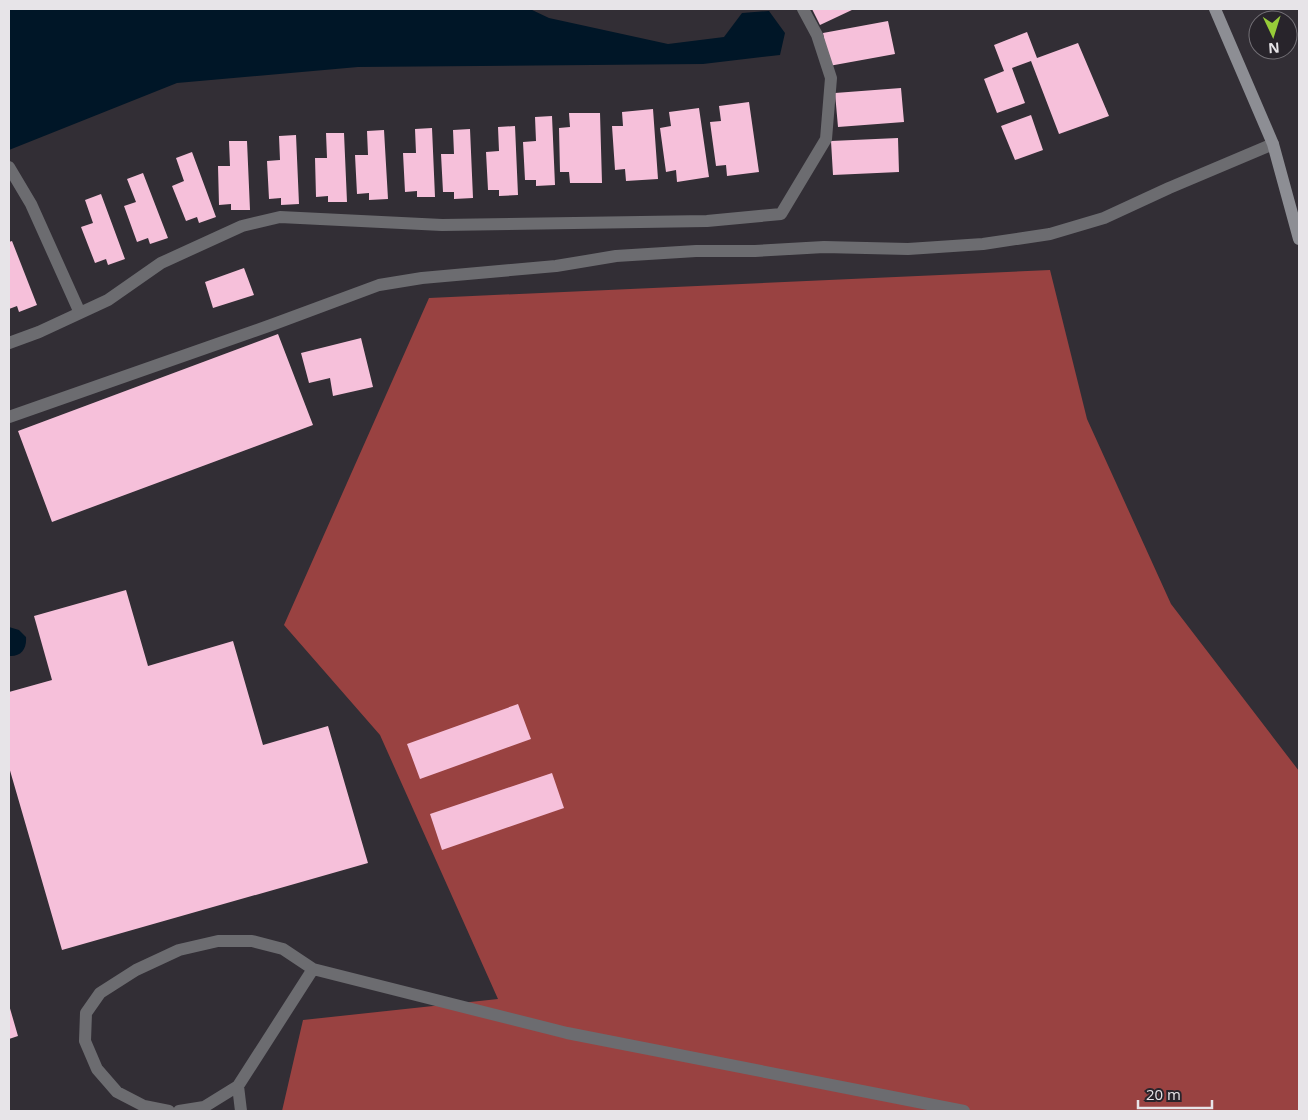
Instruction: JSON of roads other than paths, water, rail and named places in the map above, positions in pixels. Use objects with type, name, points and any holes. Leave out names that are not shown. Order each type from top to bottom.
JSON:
[{"type":"main road","points":[[1215,9],[1273,144],[1299,239]]},
{"type":"lane","points":[[9,343],[108,300],[160,263],[242,226],[280,217],[442,224],[707,221],[781,214],[826,139],[831,78],[817,35],[803,9]]},
{"type":"lane","points":[[9,417],[379,286],[422,278],[556,266],[616,256],[696,251],[755,251],[824,247],[908,249],[983,244],[1050,234],[1104,218],[1273,144]]},
{"type":"lane","points":[[9,167],[31,204],[80,313]]},
{"type":"lane","points":[[169,1111],[144,1106],[117,1092],[97,1069],[85,1041],[86,1013],[100,992],[136,970],[180,950],[218,941],[252,941],[283,949],[313,970],[567,1033],[964,1111]]},
{"type":"lane","points":[[179,1111],[204,1107],[238,1086],[313,970]]},
{"type":"lane","points":[[238,1086],[241,1111]]},
{"type":"water","points":[[9,9],[530,9],[549,18],[668,44],[724,37],[742,13],[769,11],[785,33],[780,55],[703,64],[358,67],[177,83],[9,150]]},
{"type":"water","points":[[9,627],[19,630],[26,637],[24,649],[20,654],[13,656],[9,656]]}]
